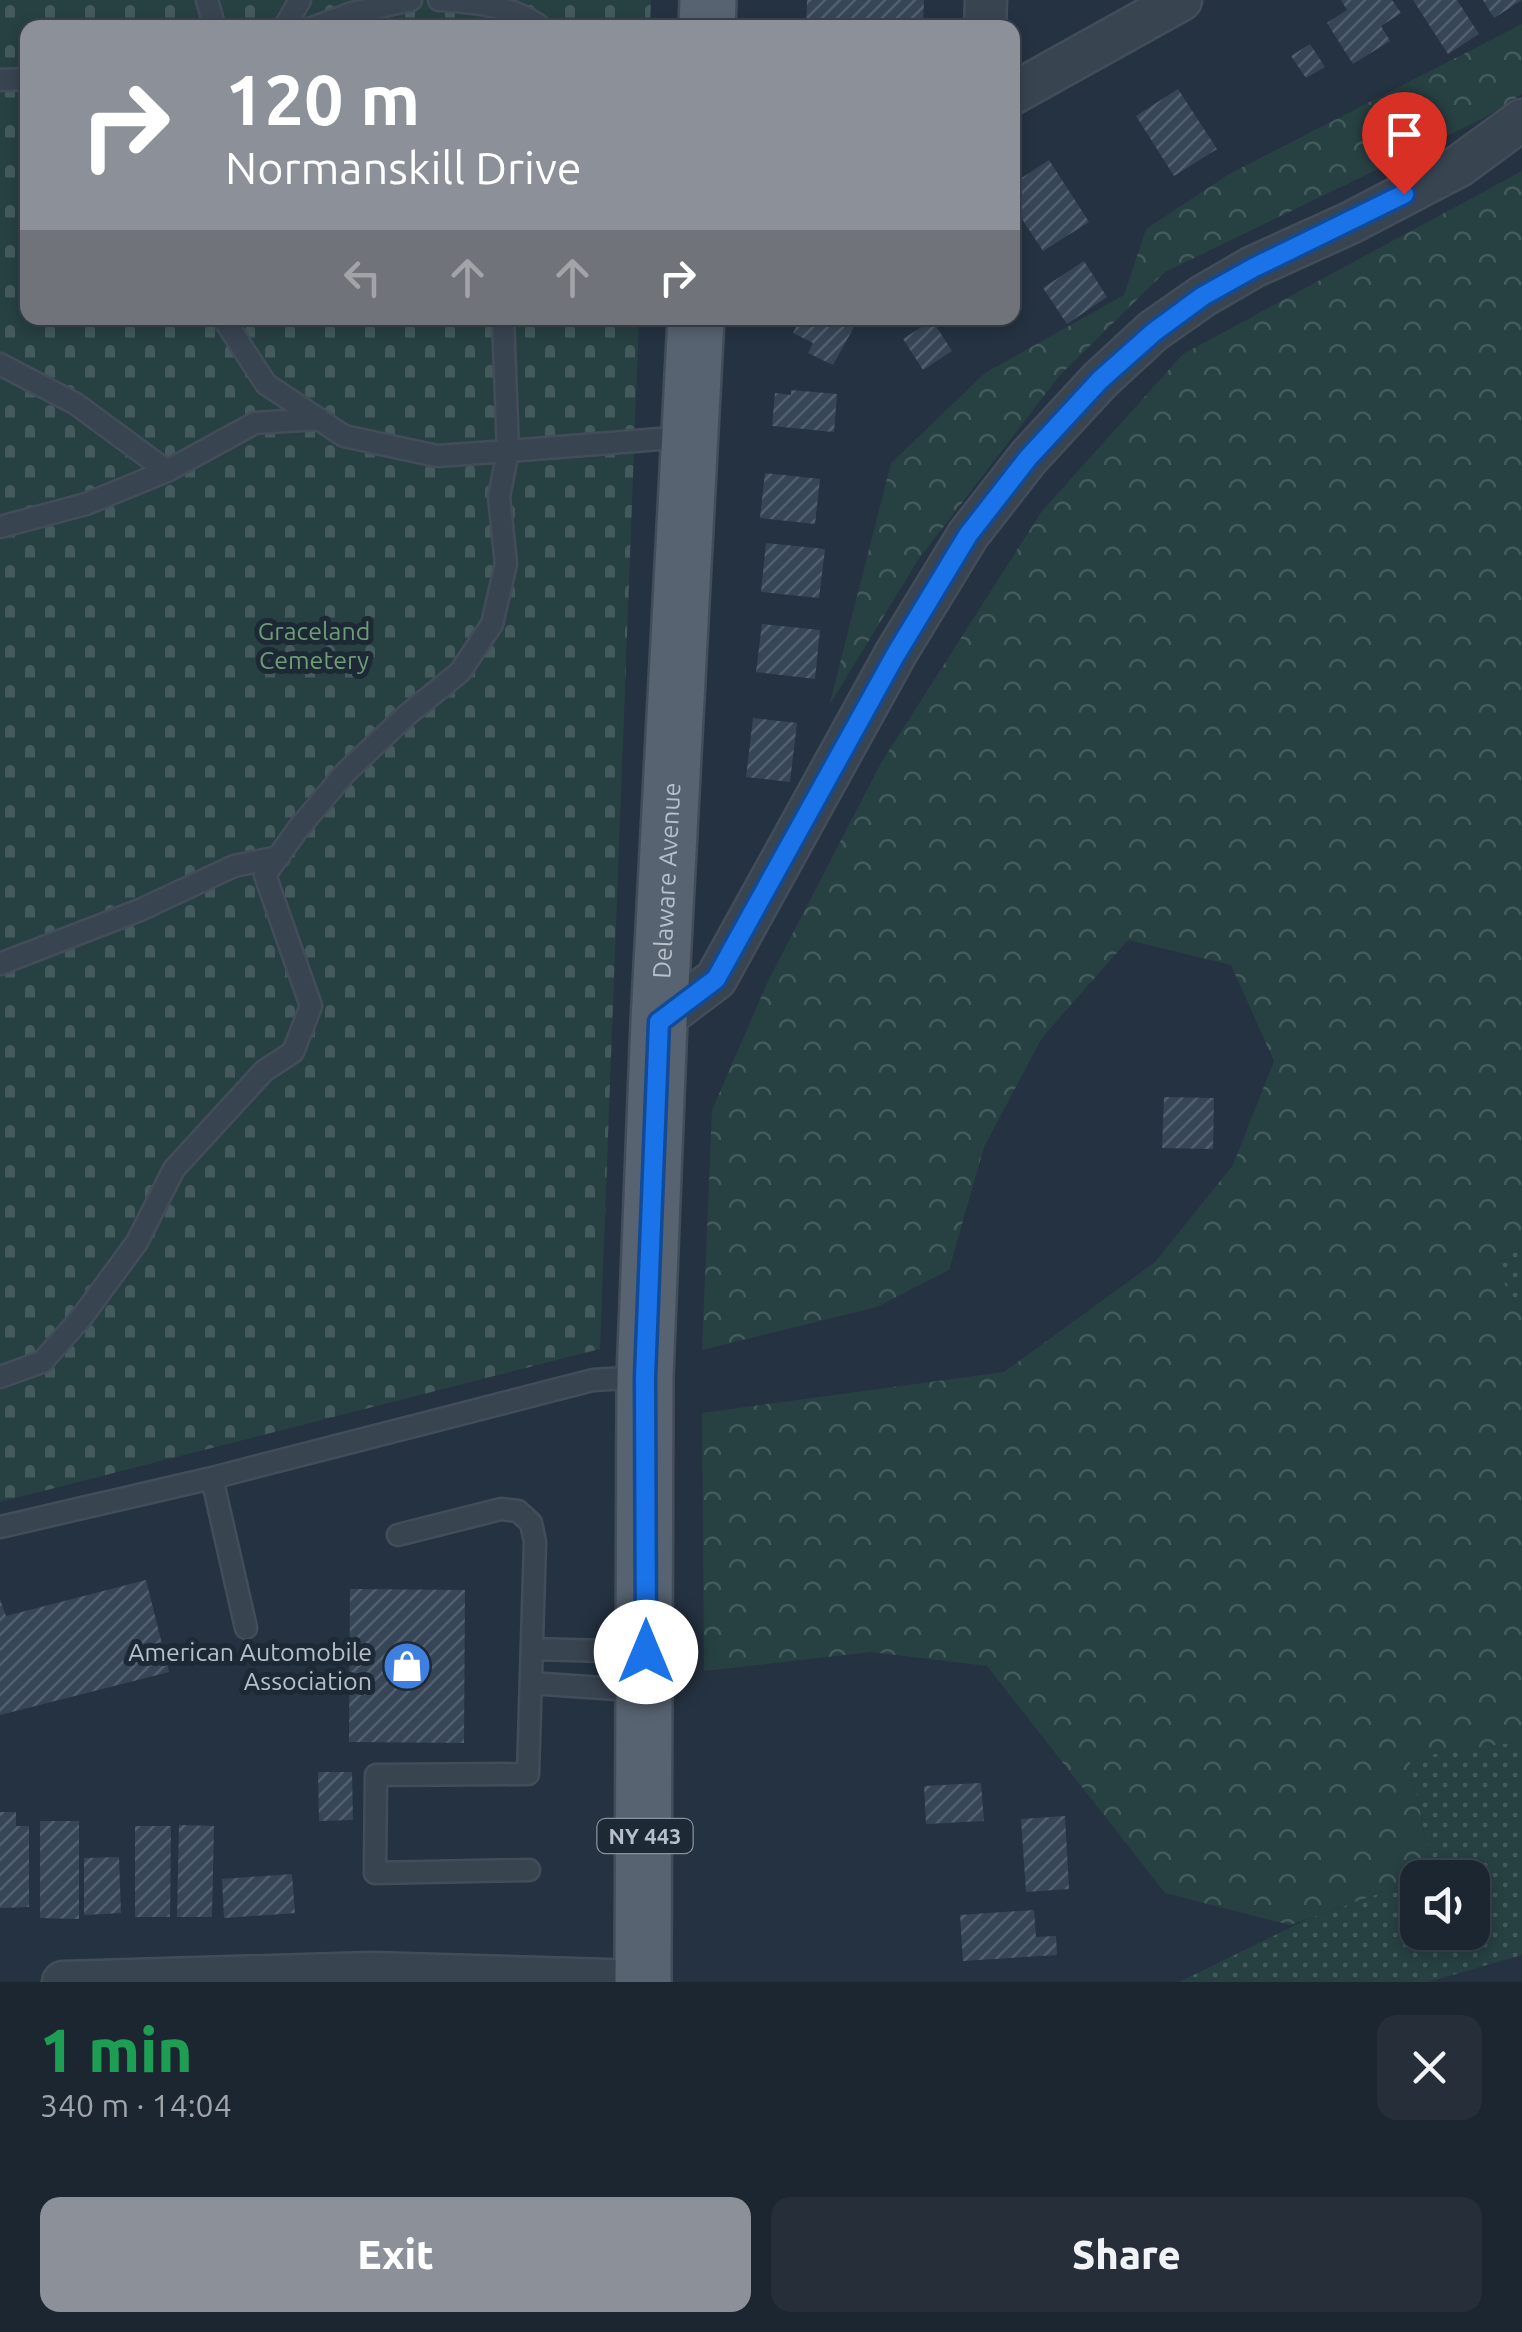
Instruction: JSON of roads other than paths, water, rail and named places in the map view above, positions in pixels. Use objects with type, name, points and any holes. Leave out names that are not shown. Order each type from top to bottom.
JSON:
[{"type":"main road","name":"Delaware Avenue","points":[[643,1981],[645,1377],[659,1022],[696,325]]},
{"type":"street","points":[[1020,90],[1180,0]]},
{"type":"street","points":[[659,1022],[716,979],[896,654],[968,535],[1028,458],[1100,380],[1154,332],[1203,296],[1459,166],[1522,120]]},
{"type":"street","points":[[64,1982],[372,1974],[643,1981]]},
{"type":"lane","points":[[333,20],[411,0]]},
{"type":"lane","points":[[438,0],[483,3],[530,20]]},
{"type":"lane","points":[[228,325],[266,384],[344,436],[437,456],[660,439],[691,443]]},
{"type":"lane","points":[[0,1378],[42,1362],[52,1351],[137,1242],[174,1169],[264,1071],[293,1052],[310,1006],[266,875],[346,772],[407,714],[460,672],[492,624],[506,564],[500,497],[508,451],[503,325]]},
{"type":"lane","points":[[0,364],[76,404],[167,471]]},
{"type":"lane","points":[[0,528],[86,504],[167,471],[256,423],[318,419]]},
{"type":"lane","points":[[0,964],[140,910],[234,866],[278,856]]},
{"type":"lane","points":[[0,1527],[212,1478],[593,1380],[645,1377]]},
{"type":"lane","points":[[212,1478],[246,1628]]},
{"type":"lane","points":[[398,1535],[501,1509],[518,1510],[531,1524],[536,1542],[528,1774],[376,1775],[375,1873],[529,1870]]},
{"type":"lane","points":[[532,1649],[646,1672]]},
{"type":"lane","points":[[531,1683],[646,1672]]},
{"type":"place","name":"American Automobile Association","points":[[407,1666]]},
{"type":"park label","name":"Graceland Cemetery","points":[[314,646]]}]
